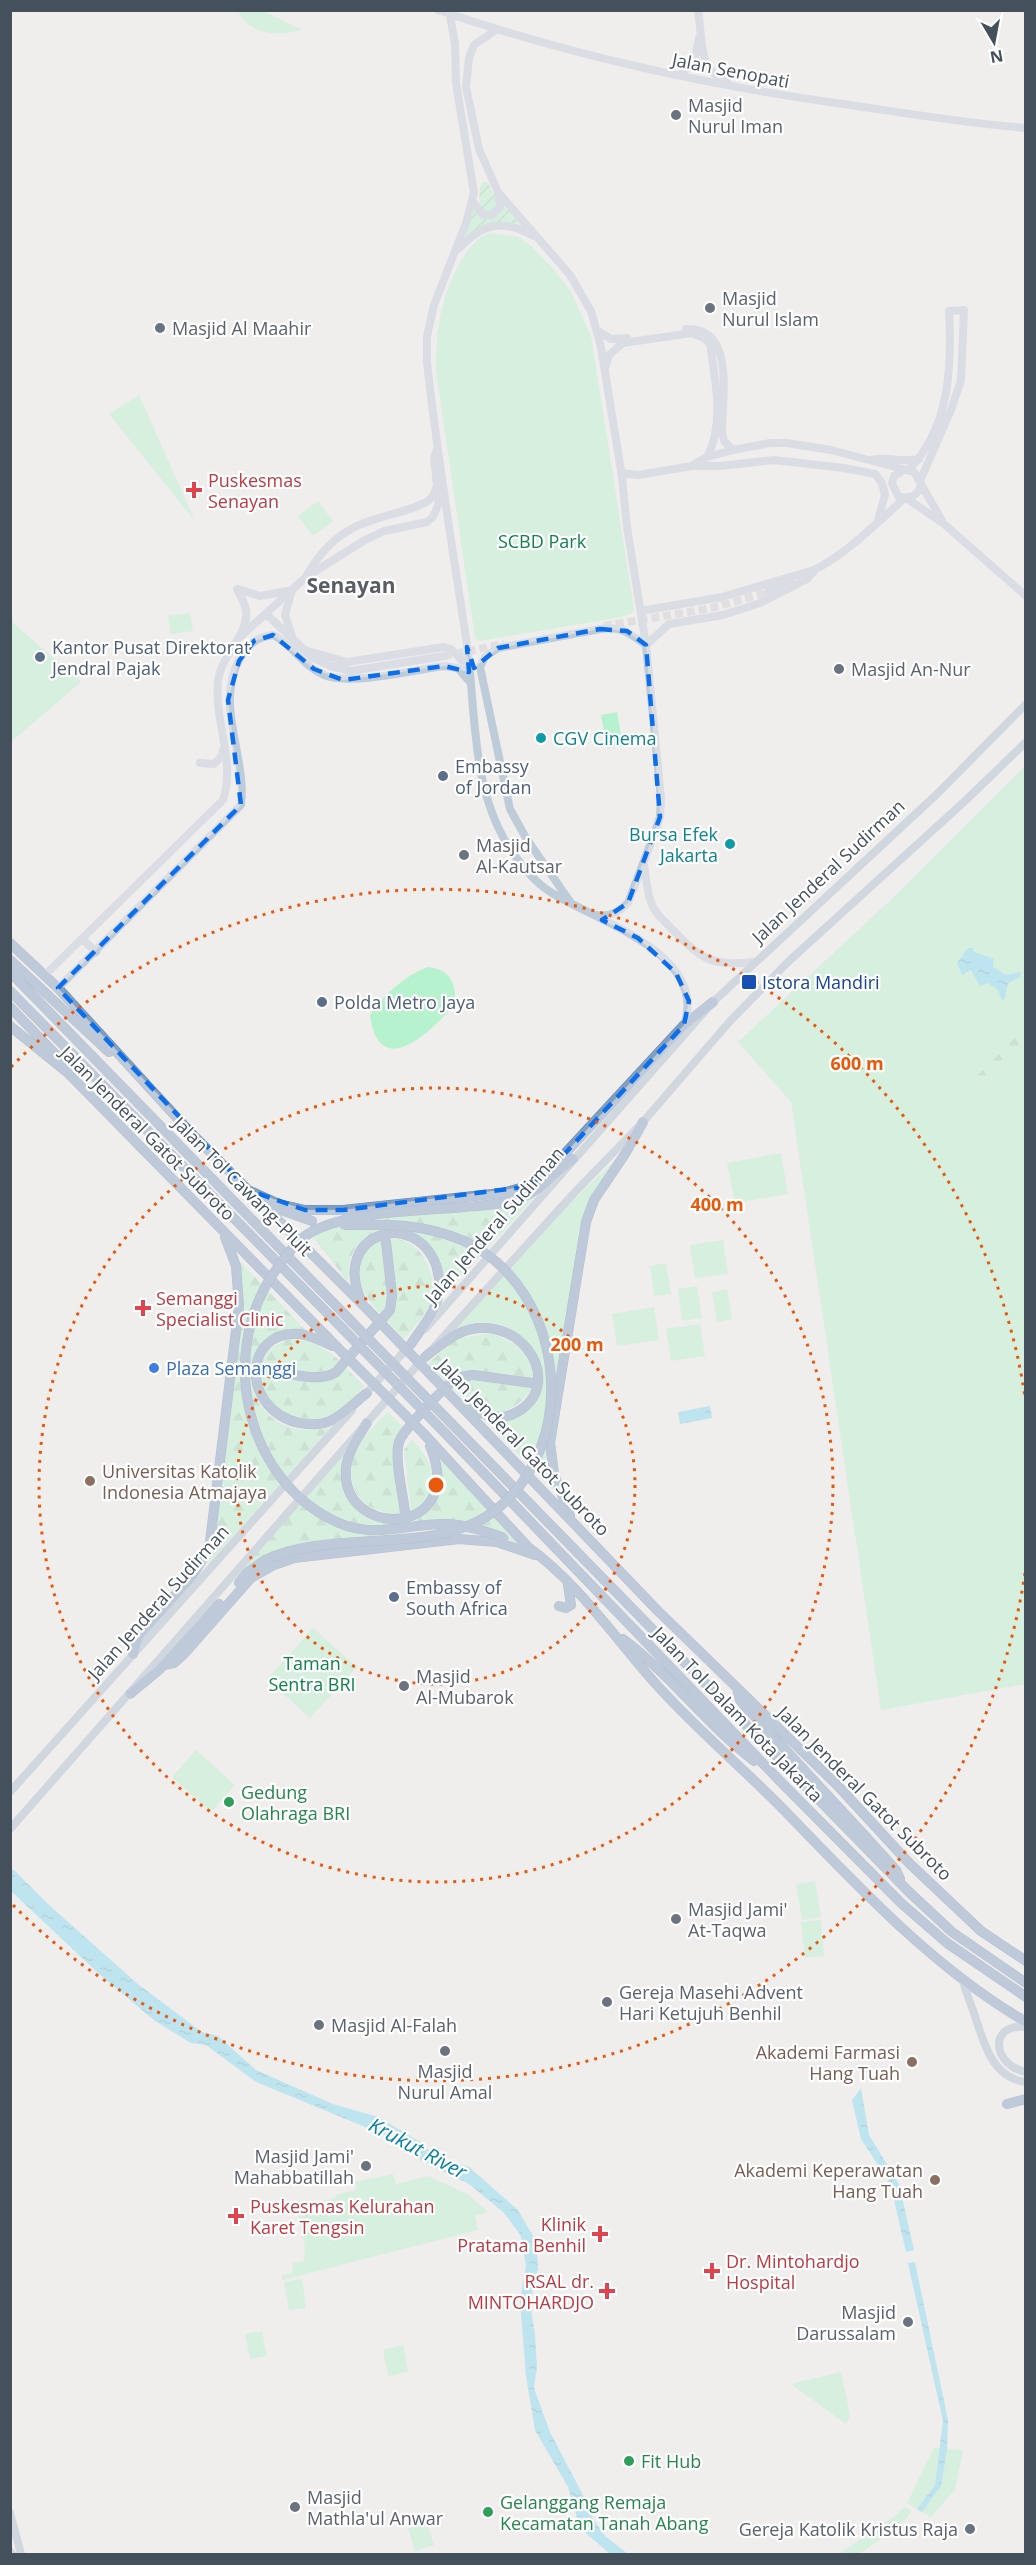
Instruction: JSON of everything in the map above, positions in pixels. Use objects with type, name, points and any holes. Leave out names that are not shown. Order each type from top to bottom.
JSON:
[{"type":"highway","name":"Jalan Jenderal Gatot Subroto","points":[[10,943],[58,988],[121,1059],[366,1308],[657,1610],[981,1931],[1026,1961]]},
{"type":"highway","points":[[10,960],[104,1049],[121,1059]]},
{"type":"highway","name":"Jalan Tol Cawang–Pluit","points":[[10,972],[452,1424]]},
{"type":"highway","name":"Jalan Tol Cawang–Pluit","points":[[10,991],[445,1433]]},
{"type":"highway","points":[[248,1190],[279,1204],[305,1210],[343,1210],[487,1196],[524,1187],[545,1175],[684,1025],[713,1002]]},
{"type":"highway","points":[[10,1007],[186,1186],[212,1219]]},
{"type":"highway","name":"Jalan Jenderal Gatot Subroto","points":[[10,1026],[68,1073],[220,1227],[425,1436],[528,1547],[545,1559],[568,1583],[656,1684],[784,1809],[863,1893],[963,1981],[989,2001],[1026,2022]]},
{"type":"highway","points":[[573,1521],[554,1474],[550,1450],[586,1222],[594,1200],[643,1122]]},
{"type":"highway","points":[[559,1169],[567,1151]]},
{"type":"highway","points":[[528,1547],[476,1528],[445,1524],[384,1531],[354,1528],[330,1519],[308,1505],[283,1479],[266,1454],[255,1431],[247,1400],[244,1358],[254,1312],[266,1284],[283,1260],[310,1233],[348,1219],[505,1202],[531,1193],[573,1159]]},
{"type":"highway","points":[[130,1694],[164,1665],[248,1572],[265,1560],[290,1550],[311,1546],[435,1535],[476,1523],[511,1496],[527,1475],[539,1453],[552,1402],[549,1356],[539,1322],[514,1282],[487,1256],[465,1242],[435,1230],[406,1224],[330,1225],[312,1221],[260,1202]]},
{"type":"highway","points":[[134,1654],[139,1635],[192,1576],[210,1542],[236,1365],[239,1306],[236,1266],[220,1227]]},
{"type":"highway","points":[[366,1308],[353,1275],[357,1256],[363,1247],[373,1238],[392,1233],[411,1237],[422,1244],[435,1263],[440,1284],[439,1295],[434,1308],[411,1344]]},
{"type":"highway","points":[[265,1369],[318,1377],[330,1376],[336,1372],[390,1310],[392,1295],[386,1242]]},
{"type":"highway","points":[[425,1357],[453,1336],[482,1328],[495,1328],[509,1333],[528,1349],[533,1358],[538,1380],[527,1405],[515,1414],[502,1417],[462,1407]]},
{"type":"highway","points":[[340,1350],[301,1334],[287,1335],[274,1340],[264,1350],[255,1371],[256,1384],[261,1397],[269,1408],[280,1416],[298,1423],[315,1424],[334,1419],[367,1393]]},
{"type":"highway","points":[[405,1512],[398,1452],[399,1442],[405,1431],[452,1382],[473,1375],[532,1383]]},
{"type":"highway","points":[[547,1385],[560,1386]]},
{"type":"highway","points":[[368,1423],[349,1457],[347,1479],[356,1501],[374,1516],[401,1520],[428,1506],[434,1498],[439,1480],[434,1455],[425,1436]]},
{"type":"highway","name":"Jalan Tol Dalam Kota Jakarta","points":[[452,1424],[906,1889],[952,1932],[1026,1983]]},
{"type":"highway","name":"Jalan Tol Dalam Kota Jakarta","points":[[445,1433],[777,1778],[901,1903],[946,1943],[1026,1997]]},
{"type":"highway","points":[[164,1665],[174,1663],[184,1654],[251,1578],[274,1565],[313,1554],[409,1543],[471,1539],[508,1545],[545,1559]]},
{"type":"highway","points":[[559,1606],[566,1608],[571,1605],[572,1597],[568,1583]]},
{"type":"highway","points":[[611,1630],[649,1660],[731,1742],[777,1778]]},
{"type":"highway","points":[[737,1688],[740,1700],[745,1706],[896,1870],[906,1889]]},
{"type":"highway","points":[[1007,2104],[1026,2099]]},
{"type":"main road","name":"Jalan Senopati","points":[[438,10],[496,30],[679,76],[800,99],[953,122],[1026,128]]},
{"type":"main road","points":[[698,10],[708,70],[719,79],[742,88]]},
{"type":"main road","points":[[450,15],[455,44],[456,83],[475,185],[473,202],[434,305],[427,336],[427,362],[467,647],[477,744],[487,797],[502,836],[525,868],[550,892],[638,938],[665,960],[676,973],[687,995],[684,1025]]},
{"type":"main road","points":[[679,76],[694,62],[701,27]]},
{"type":"main road","points":[[496,30],[480,40],[470,50],[466,87],[479,149],[498,192],[560,262],[579,288],[598,331],[646,645],[661,798],[660,817],[628,903],[622,910],[602,917],[589,914]]},
{"type":"main road","points":[[475,185],[482,180],[492,182]]},
{"type":"main road","points":[[473,202],[483,215],[492,215],[500,207],[498,192]]},
{"type":"main road","points":[[454,252],[483,227],[495,225],[506,225],[538,238]]},
{"type":"main road","points":[[768,591],[815,570],[856,541],[905,498],[915,495],[951,410],[961,380],[964,310],[950,311],[950,355],[946,396],[933,434],[920,458],[907,469],[899,471],[892,483],[898,496],[905,498],[944,524],[1026,596]]},
{"type":"main road","points":[[598,331],[611,339],[619,340],[688,329],[697,329],[710,335],[717,343],[721,354],[722,432],[724,441],[733,450]]},
{"type":"main road","points":[[605,370],[609,356],[623,343],[692,333],[704,338],[710,344],[716,402],[716,435],[707,457]]},
{"type":"main road","points":[[950,355],[963,357]]},
{"type":"main road","points":[[692,466],[707,457],[770,443],[787,443],[831,450],[914,472],[944,524]]},
{"type":"main road","points":[[236,641],[306,577],[365,540],[384,531],[427,522],[437,510],[438,484],[434,458],[438,447]]},
{"type":"main road","points":[[866,461],[877,458],[906,462],[920,458]]},
{"type":"main road","points":[[621,473],[646,474],[692,466],[720,466],[783,460],[844,468],[875,474],[882,483],[885,495],[878,520]]},
{"type":"main road","points":[[306,577],[326,549],[344,534],[381,515],[424,503],[434,494],[438,484]]},
{"type":"main road","points":[[641,611],[729,595],[815,570]]},
{"type":"main road","points":[[646,645],[669,624],[723,615],[760,603],[807,579],[815,570]]},
{"type":"main road","points":[[45,975],[223,800],[228,770],[218,703],[218,681],[220,668],[247,616],[238,589],[260,596],[280,594],[292,589]]},
{"type":"main road","points":[[292,589],[285,615],[294,640]]},
{"type":"main road","points":[[266,614],[313,658],[330,666],[351,671]]},
{"type":"main road","points":[[572,904],[510,810],[480,667],[485,657],[498,648],[616,627],[646,645]]},
{"type":"main road","points":[[58,988],[241,806],[240,771],[228,700],[231,677],[246,648],[254,641],[273,635],[324,675],[349,680],[452,666],[462,671],[472,696]]},
{"type":"main road","points":[[304,650],[347,662],[444,647],[451,649],[468,668]]},
{"type":"main road","points":[[467,647],[486,701]]},
{"type":"main road","points":[[305,661],[336,673],[444,656]]},
{"type":"main road","name":"Jalan Jenderal Sudirman","points":[[10,1792],[713,1002],[753,962],[937,794],[1026,704]]},
{"type":"main road","points":[[200,763],[214,764],[218,761],[222,756],[223,741]]},
{"type":"main road","name":"Jalan Jenderal Sudirman","points":[[10,1829],[425,1357],[574,1193],[643,1122],[721,1030],[789,961],[957,809],[1026,742]]},
{"type":"main road","points":[[644,863],[647,891],[653,907],[691,949],[706,960],[717,963],[753,962]]},
{"type":"main road","points":[[82,939],[96,951]]},
{"type":"main road","points":[[596,1133],[603,1115]]},
{"type":"main road","points":[[963,1981],[986,2050],[993,2062],[1016,2080],[1026,2082]]},
{"type":"main road","points":[[1026,2027],[1011,2028],[1005,2032],[1000,2037],[998,2049],[1006,2063],[1026,2072]]},
{"type":"main road","points":[[10,2513],[21,2554]]},
{"type":"highlighted area","points":[[600,629],[627,631],[646,645],[660,817],[628,903],[602,920],[638,938],[676,973],[689,1001],[684,1025],[545,1175],[524,1187],[343,1210],[305,1210],[248,1190],[58,988],[241,805],[228,700],[239,661],[254,641],[273,635],[314,669],[343,680],[444,666],[469,672],[467,647],[474,668],[498,648]]},
{"type":"green space","points":[[238,11],[263,11],[302,30],[274,33],[257,30],[243,19]]},
{"type":"green space","points":[[483,182],[489,185],[497,205],[490,213],[483,211],[480,204],[479,192]]},
{"type":"green space","points":[[502,201],[527,230],[509,224],[494,223],[472,232],[464,239],[474,207],[486,218]]},
{"type":"green space","name":"SCBD Park","points":[[489,233],[519,237],[531,246],[571,292],[591,336],[634,609],[632,613],[622,617],[479,641],[475,638],[436,371],[436,357],[440,317],[452,279],[471,246]]},
{"type":"green space","points":[[139,395],[195,521],[109,414]]},
{"type":"green space","points":[[318,501],[333,521],[313,536],[298,516]]},
{"type":"green space","points":[[190,613],[193,631],[171,634],[168,616]]},
{"type":"green space","name":"Kantor Pusat Direktorat Jendral Pajak","points":[[11,621],[81,682],[11,742]]},
{"type":"green space","points":[[617,712],[623,746],[607,748],[601,715]]},
{"type":"green space","points":[[1025,766],[1025,1684],[881,1710],[791,1102],[738,1042],[900,891]]},
{"type":"green space","points":[[428,967],[436,968],[447,974],[455,990],[455,1004],[433,1027],[407,1045],[395,1049],[384,1046],[375,1035],[370,1015],[396,986],[411,975]]},
{"type":"green space","points":[[1025,1028],[1025,1039],[1008,1058],[1014,1064],[980,1096],[978,1075]]},
{"type":"green space","points":[[781,1153],[788,1194],[735,1203],[727,1163]]},
{"type":"green space","points":[[611,1164],[613,1166],[589,1202],[579,1230],[549,1470],[555,1492],[483,1419],[514,1418],[533,1405],[541,1386],[538,1364],[527,1344],[509,1328],[484,1322],[455,1329],[569,1204]]},
{"type":"green space","points":[[564,1165],[441,1299],[439,1282],[425,1247],[420,1238],[412,1232],[394,1228],[375,1233],[367,1238],[352,1255],[348,1282],[310,1233],[325,1225],[514,1200]]},
{"type":"green space","points":[[389,1239],[409,1243],[418,1250],[429,1268],[432,1279],[433,1290],[429,1305],[404,1339],[386,1320],[389,1317]]},
{"type":"green space","points":[[380,1240],[383,1240],[389,1304],[382,1316],[366,1296],[358,1277],[361,1258]]},
{"type":"green space","points":[[723,1240],[728,1274],[695,1278],[690,1245]]},
{"type":"green space","points":[[235,1256],[305,1330],[279,1333],[262,1344],[253,1360],[251,1378],[256,1397],[268,1414],[285,1426],[308,1430],[331,1427],[208,1564],[225,1470],[220,1468],[239,1306]]},
{"type":"green space","points":[[666,1263],[671,1294],[654,1296],[650,1266]]},
{"type":"green space","points":[[697,1286],[702,1318],[682,1321],[678,1289]]},
{"type":"green space","points":[[727,1289],[732,1319],[717,1322],[712,1292]]},
{"type":"green space","points":[[654,1307],[659,1340],[617,1346],[612,1314]]},
{"type":"green space","points":[[700,1324],[705,1356],[671,1361],[666,1329]]},
{"type":"green space","points":[[490,1333],[507,1340],[520,1349],[529,1361],[534,1379],[471,1373],[447,1383],[428,1364],[454,1339]]},
{"type":"green space","points":[[288,1339],[302,1340],[316,1345],[340,1361],[323,1371],[313,1372],[291,1371],[261,1365],[271,1349]]},
{"type":"green space","points":[[345,1367],[364,1386],[348,1404],[337,1412],[318,1419],[296,1418],[277,1411],[264,1395],[259,1372],[320,1380]]},
{"type":"green space","points":[[471,1380],[532,1387],[516,1405],[499,1412],[474,1404],[452,1388],[457,1383]]},
{"type":"green space","points":[[388,1412],[404,1428],[398,1439],[402,1514],[388,1513],[366,1504],[358,1496],[353,1486],[351,1474],[357,1448]]},
{"type":"green space","points":[[427,1438],[528,1547],[476,1528],[403,1529],[404,1538],[311,1546],[235,1578],[342,1450],[348,1457],[350,1491],[374,1516],[412,1516],[436,1490]]},
{"type":"green space","points":[[412,1439],[432,1468],[434,1485],[427,1502],[411,1512],[404,1450]]},
{"type":"green space","name":"Taman Sentra BRI","points":[[313,1628],[357,1667],[310,1718],[267,1679]]},
{"type":"green space","points":[[196,1750],[235,1785],[211,1812],[172,1777]]},
{"type":"green space","points":[[815,1881],[821,1917],[802,1920],[796,1884]]},
{"type":"green space","points":[[821,1920],[824,1956],[805,1958],[801,1922]]},
{"type":"green space","points":[[393,2174],[396,2184],[428,2176],[467,2194],[488,2212],[475,2216],[478,2230],[282,2280],[282,2275],[292,2273],[293,2263],[304,2261],[305,2248],[298,2217],[302,2213],[302,2206],[322,2204],[322,2201],[336,2198],[335,2195],[356,2190],[355,2182]]},
{"type":"green space","points":[[302,2279],[306,2308],[289,2310],[284,2282]]},
{"type":"green space","points":[[262,2331],[267,2356],[250,2359],[245,2334]]},
{"type":"green space","points":[[403,2345],[408,2372],[388,2376],[383,2350]]},
{"type":"green space","points":[[841,2372],[850,2415],[846,2424],[791,2384]]},
{"type":"green space","points":[[934,2448],[963,2450],[955,2490],[931,2517],[907,2503]]},
{"type":"green space","points":[[904,2507],[912,2511],[900,2526],[859,2554],[839,2554],[896,2515]]},
{"type":"green space","points":[[427,2523],[434,2545],[415,2551],[408,2528]]},
{"type":"water","points":[[968,948],[973,948],[974,952],[994,959],[993,967],[1006,975],[1021,972],[1020,977],[1008,983],[1005,998],[1002,1001],[998,990],[988,983],[980,986],[971,970],[962,975],[957,963]]},
{"type":"water","points":[[710,1406],[712,1418],[680,1424],[678,1412]]},
{"type":"water","name":"Krukut River","points":[[13,1869],[49,1905],[139,1985],[202,2032],[218,2036],[256,2070],[333,2104],[378,2117],[420,2142],[437,2158],[469,2167],[518,2210],[533,2236],[537,2250],[538,2269],[530,2302],[537,2367],[534,2388],[550,2432],[583,2495],[590,2514],[605,2536],[628,2554],[610,2554],[580,2528],[568,2487],[535,2430],[526,2377],[520,2301],[526,2266],[521,2236],[504,2213],[469,2184],[422,2161],[404,2143],[256,2082],[206,2045],[191,2043],[155,2021],[98,1973],[11,1891],[11,1871]]},
{"type":"water","points":[[861,2088],[869,2135],[899,2184],[914,2250],[906,2252],[890,2183],[861,2139],[852,2100]]},
{"type":"water","points":[[915,2262],[948,2420],[947,2450],[941,2486],[922,2512],[917,2509],[935,2485],[943,2421],[908,2263]]},
{"type":"tunnel","points":[[604,626],[712,608],[768,592]]},
{"type":"tunnel","points":[[444,656],[504,644]]},
{"type":"place","name":"Masjid Nurul Iman","points":[[676,115]]},
{"type":"place","name":"Masjid Nurul Islam","points":[[710,308]]},
{"type":"place","name":"Masjid Al Maahir","points":[[160,328]]},
{"type":"place","name":"Puskesmas Senayan","points":[[194,490]]},
{"type":"place","name":"Kantor Pusat Direktorat Jendral Pajak","points":[[40,657]]},
{"type":"place","name":"Masjid An-Nur","points":[[839,669]]},
{"type":"place","name":"CGV Cinema","points":[[541,738]]},
{"type":"place","name":"Embassy of Jordan","points":[[443,776]]},
{"type":"place","name":"Bursa Efek Jakarta","points":[[730,844]]},
{"type":"place","name":"Masjid Al-Kautsar","points":[[464,855]]},
{"type":"place","name":"Istora Mandiri","points":[[749,982]]},
{"type":"place","name":"Polda Metro Jaya","points":[[322,1002]]},
{"type":"place","name":"Semanggi Specialist Clinic","points":[[143,1308]]},
{"type":"place","name":"Plaza Semanggi","points":[[154,1368]]},
{"type":"place","name":"Universitas Katolik Indonesia Atmajaya","points":[[90,1481]]},
{"type":"place","name":"Embassy of South Africa","points":[[394,1597]]},
{"type":"place","name":"Masjid Al-Mubarok","points":[[404,1686]]},
{"type":"place","name":"Gedung Olahraga BRI","points":[[229,1802]]},
{"type":"place","name":"Masjid Jami' At-Taqwa","points":[[676,1919]]},
{"type":"place","name":"Gereja Masehi Advent Hari Ketujuh Benhil","points":[[607,2002]]},
{"type":"place","name":"Masjid Al-Falah","points":[[319,2025]]},
{"type":"place","name":"Masjid Nurul Amal","points":[[445,2051]]},
{"type":"place","name":"Akademi Farmasi Hang Tuah","points":[[912,2062]]},
{"type":"place","name":"Masjid Jami' Mahabbatillah","points":[[366,2166]]},
{"type":"place","name":"Akademi Keperawatan Hang Tuah","points":[[935,2180]]},
{"type":"place","name":"Puskesmas Kelurahan Karet Tengsin","points":[[236,2216]]},
{"type":"place","name":"Klinik Pratama Benhil","points":[[600,2234]]},
{"type":"place","name":"Dr. Mintohardjo Hospital","points":[[712,2271]]},
{"type":"place","name":"RSAL dr. MINTOHARDJO","points":[[607,2291]]},
{"type":"place","name":"Masjid Darussalam","points":[[908,2322]]},
{"type":"place","name":"Fit Hub","points":[[629,2461]]},
{"type":"place","name":"Masjid Mathla'ul Anwar","points":[[295,2507]]},
{"type":"place","name":"Gelanggang Remaja Kecamatan Tanah Abang","points":[[488,2512]]},
{"type":"place","name":"Gereja Katolik Kristus Raja","points":[[970,2529]]},
{"type":"district","name":"Senayan","points":[[351,585]]}]
